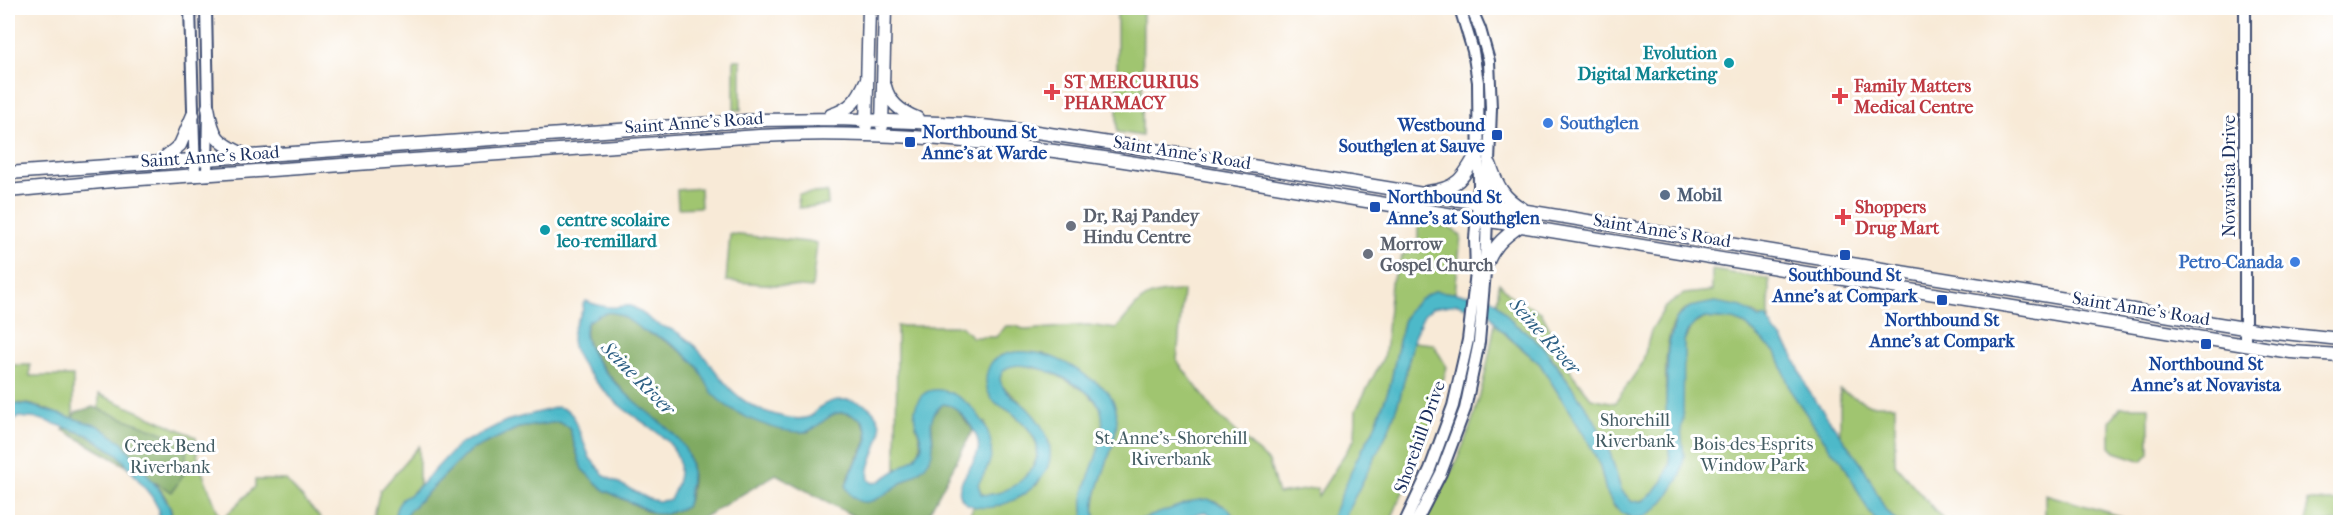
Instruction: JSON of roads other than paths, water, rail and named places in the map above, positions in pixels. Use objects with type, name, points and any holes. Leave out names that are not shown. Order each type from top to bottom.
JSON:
[{"type":"main road","points":[[865,135],[869,8]]},
{"type":"main road","points":[[881,136],[885,8]]},
{"type":"main road","points":[[883,69],[886,90],[897,108],[904,113],[930,122]]},
{"type":"main road","points":[[807,120],[849,108],[857,98],[867,77]]},
{"type":"main road","points":[[208,107],[212,128],[221,143],[249,157]]},
{"type":"main road","points":[[158,163],[180,145],[193,115]]},
{"type":"main road","name":"Saint Anne's Road","points":[[8,172],[194,161],[760,120],[930,122],[1030,131],[2184,319],[2340,339]]},
{"type":"main road","name":"Saint Anne's Road","points":[[8,191],[759,136],[806,134],[947,138],[1063,152],[2245,345],[2340,355]]},
{"type":"main road","points":[[1414,193],[1441,190],[1457,183],[1466,174],[1478,151]]},
{"type":"main road","points":[[1490,164],[1500,191],[1513,203],[1529,212]]},
{"type":"main road","points":[[1482,271],[1502,238],[1520,226]]},
{"type":"main road","points":[[2173,333],[2184,319]]},
{"type":"street","points":[[190,8],[194,161],[201,176]]},
{"type":"street","points":[[201,176],[207,159],[206,8]]},
{"type":"street","points":[[1460,8],[1476,64],[1478,151],[1483,204]]},
{"type":"street","points":[[1472,8],[1489,61],[1490,164],[1483,204]]},
{"type":"street","name":"Novavista Drive","points":[[2245,8],[2245,345]]},
{"type":"street","name":"Shorehill Drive","points":[[1416,522],[1441,473],[1465,409],[1482,271],[1483,204]]},
{"type":"street","name":"Shorehill Drive","points":[[1405,522],[1430,468],[1453,406],[1473,341]]},
{"type":"water","name":"Seine River","points":[[1434,291],[1490,297],[1514,324],[1544,348],[1593,417],[1610,453],[1621,490],[1632,502],[1643,501],[1654,492],[1663,481],[1670,464],[1666,405],[1668,347],[1676,319],[1690,307],[1715,302],[1742,307],[1760,319],[1766,317],[1792,353],[1808,390],[1864,468],[1886,511],[1897,522],[1877,522],[1868,510],[1841,459],[1831,450],[1792,393],[1777,354],[1746,325],[1733,320],[1705,318],[1696,322],[1687,332],[1684,341],[1681,429],[1684,456],[1681,475],[1668,496],[1655,510],[1644,517],[1632,518],[1620,512],[1612,503],[1606,491],[1600,466],[1588,441],[1540,364],[1499,328],[1490,314],[1457,304],[1432,308],[1424,315],[1415,334],[1400,397],[1389,429],[1342,522],[1330,522],[1356,460],[1373,431],[1390,386],[1403,322],[1408,311],[1419,300]]},
{"type":"water","name":"Seine River","points":[[586,301],[610,307],[631,306],[657,324],[676,331],[691,342],[738,396],[764,411],[798,419],[810,416],[832,401],[854,401],[868,406],[879,420],[881,429],[880,438],[870,463],[869,480],[873,483],[915,458],[922,446],[914,415],[915,410],[921,396],[932,390],[945,391],[959,397],[983,421],[990,437],[991,458],[978,484],[981,494],[996,494],[1015,485],[1029,473],[1035,464],[1037,446],[1034,437],[1021,420],[992,399],[986,382],[988,369],[996,358],[1017,352],[1035,353],[1060,360],[1103,387],[1110,395],[1116,410],[1113,444],[1096,495],[1094,509],[1097,522],[1084,522],[1083,502],[1085,488],[1100,445],[1103,422],[1101,410],[1095,400],[1084,390],[1050,372],[1017,365],[1006,369],[1000,379],[1007,392],[1034,415],[1044,431],[1050,449],[1050,459],[1042,477],[1021,496],[1008,503],[987,508],[975,507],[966,503],[959,491],[976,457],[978,442],[968,421],[953,407],[943,404],[932,417],[932,452],[924,467],[882,496],[866,502],[859,501],[852,496],[846,487],[850,474],[867,444],[866,426],[861,419],[849,413],[840,413],[827,418],[809,431],[802,432],[781,430],[758,422],[736,412],[719,400],[697,366],[678,349],[662,338],[645,332],[621,315],[608,313],[588,321],[585,332],[587,343],[592,354],[618,386],[667,428],[685,448],[690,460],[691,474],[686,507],[666,514],[656,514],[604,490],[582,469],[569,427],[558,422],[518,428],[469,451],[408,512],[405,522],[393,522],[402,499],[414,492],[458,445],[506,421],[558,407],[567,410],[573,416],[590,458],[605,476],[649,499],[670,500],[677,483],[679,468],[677,456],[671,445],[651,427],[611,398],[591,376],[576,354],[572,336]]},
{"type":"water","points":[[12,404],[29,405],[98,426],[122,442],[161,492],[170,508],[172,522],[158,522],[159,510],[152,497],[118,454],[88,435],[40,419],[18,417],[8,427],[8,407]]},
{"type":"water","points":[[1208,499],[1228,508],[1237,522],[1220,522],[1206,512],[1178,522],[1134,522],[1193,501]]},
{"type":"place","name":"Evolution Digital Marketing","points":[[1729,63]]},
{"type":"place","name":"ST MERCURIUS PHARMACY","points":[[1052,92]]},
{"type":"place","name":"Family Matters Medical Centre","points":[[1840,96]]},
{"type":"place","name":"Southglen","points":[[1548,123]]},
{"type":"place","name":"Westbound Southglen at Sauve","points":[[1497,135]]},
{"type":"place","name":"Northbound St Anne's at Warde","points":[[910,142]]},
{"type":"place","name":"Mobil","points":[[1665,195]]},
{"type":"place","name":"Northbound St Anne's at Southglen","points":[[1375,207]]},
{"type":"place","name":"Shoppers Drug Mart","points":[[1843,217]]},
{"type":"place","name":"Dr, Raj Pandey Hindu Centre","points":[[1071,226]]},
{"type":"place","name":"centre scolaire leo-remillard","points":[[545,230]]},
{"type":"place","name":"Morrow Gospel Church","points":[[1368,254]]},
{"type":"place","name":"Southbound St Anne's at Compark","points":[[1845,255]]},
{"type":"place","name":"Petro-Canada","points":[[2295,262]]},
{"type":"place","name":"Northbound St Anne's at Compark","points":[[1942,300]]},
{"type":"place","name":"Northbound St Anne's at Novavista","points":[[2206,344]]},
{"type":"park label","name":"Shorehill Riverbank","points":[[1635,430]]},
{"type":"park label","name":"St. Anne’s–Shorehill Riverbank","points":[[1171,448]]},
{"type":"park label","name":"Bois-des-Esprits Window Park","points":[[1753,454]]},
{"type":"park label","name":"Creek Bend Riverbank","points":[[170,456]]}]
